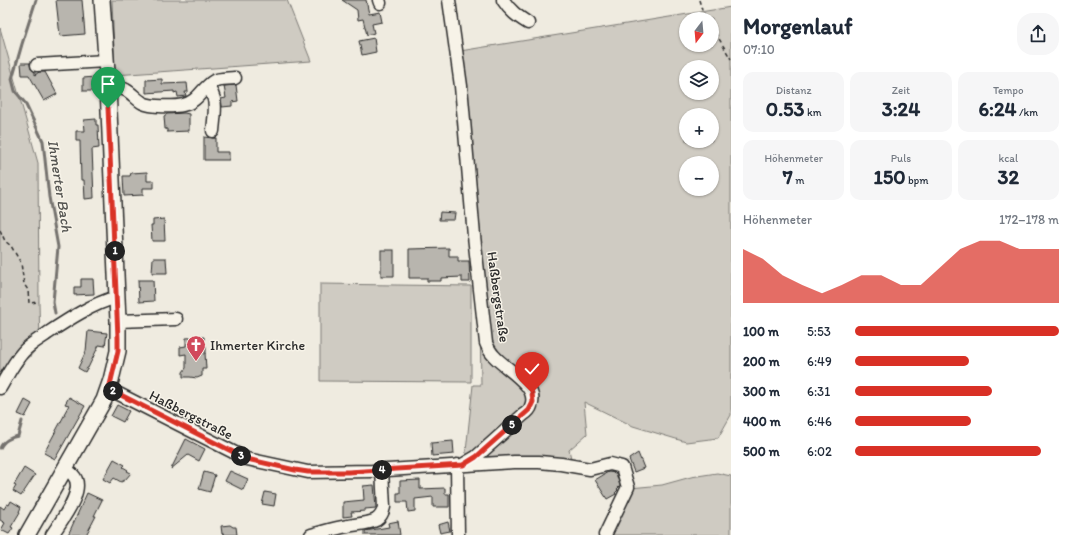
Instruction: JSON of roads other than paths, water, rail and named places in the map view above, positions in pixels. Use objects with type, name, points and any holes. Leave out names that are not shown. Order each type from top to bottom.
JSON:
[{"type":"main road","points":[[27,535],[104,400],[109,389],[118,351],[108,87],[102,0]]},
{"type":"street","name":"Haßbergstraße","points":[[109,389],[247,459],[308,472],[348,472],[460,465],[476,457],[529,410],[532,397],[529,388],[493,355],[486,343],[460,86],[449,0]]},
{"type":"street","points":[[503,0],[507,7],[515,15],[528,23]]},
{"type":"street","points":[[38,65],[106,61]]},
{"type":"street","points":[[108,87],[126,90],[143,103],[151,106],[181,105],[194,101],[216,80],[235,78]]},
{"type":"street","points":[[207,87],[212,92],[215,99],[213,131]]},
{"type":"street","points":[[0,388],[23,352],[32,343],[88,309],[104,301],[117,297]]},
{"type":"street","points":[[118,321],[176,319]]},
{"type":"street","points":[[458,535],[460,465],[514,462],[561,464],[590,469],[610,464],[622,467],[628,487],[605,535]]},
{"type":"street","points":[[52,535],[68,510],[77,488],[73,474],[65,469]]},
{"type":"street","points":[[311,535],[377,520],[380,517],[384,507],[382,470]]},
{"type":"waterway","name":"Ihmerter Bach","points":[[36,0],[12,79],[15,91],[25,103],[43,141],[49,197],[58,247],[53,302],[55,313]]},
{"type":"waterway","name":"Ihmerter Bach","points":[[0,448],[3,443],[13,437],[18,436],[22,421]]},
{"type":"place","name":"Ihmerter Kirche","points":[[196,362]]}]
